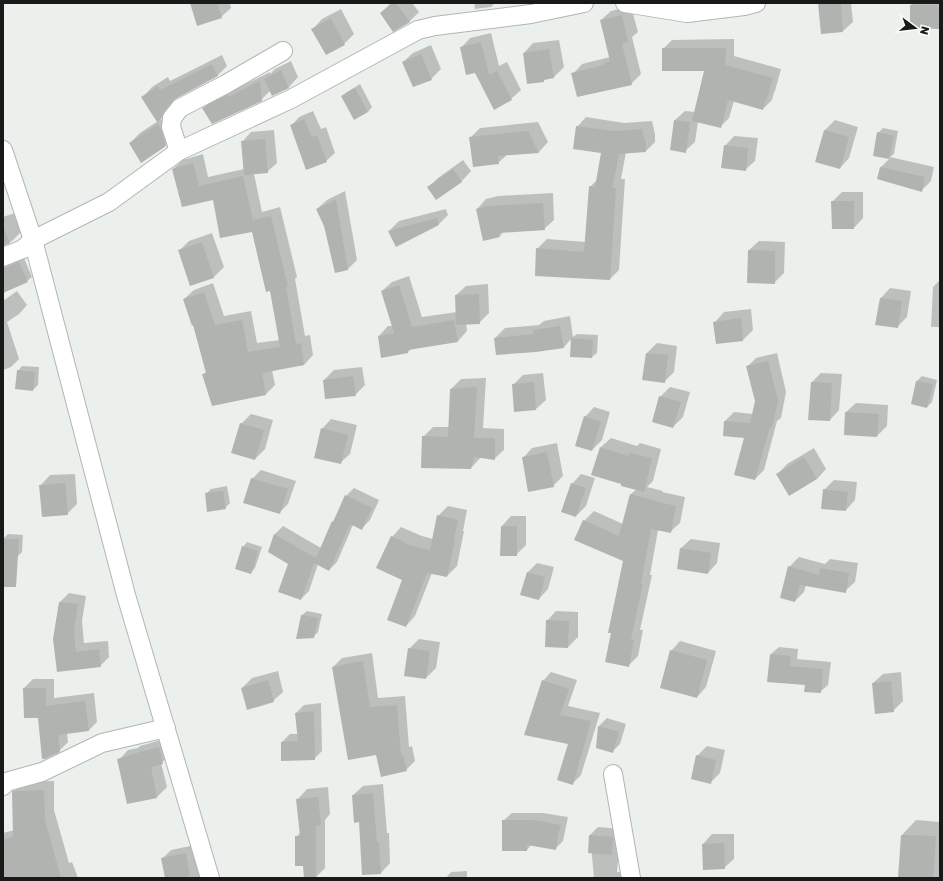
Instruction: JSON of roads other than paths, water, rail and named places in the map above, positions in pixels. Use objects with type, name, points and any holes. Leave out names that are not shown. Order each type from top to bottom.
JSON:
[{"type":"street","points":[[3,257],[22,249],[33,240],[109,202],[179,151],[290,99],[418,30],[436,26],[531,14],[584,3]]},
{"type":"street","points":[[625,3],[687,13],[744,6],[756,3]]},
{"type":"street","points":[[179,151],[171,126],[172,118],[180,108],[226,84],[283,51]]},
{"type":"street","points":[[3,150],[33,240],[126,595],[210,878]]},
{"type":"street","points":[[3,786],[6,782],[42,772],[102,743],[166,728]]},
{"type":"street","points":[[613,774],[631,878]]}]
